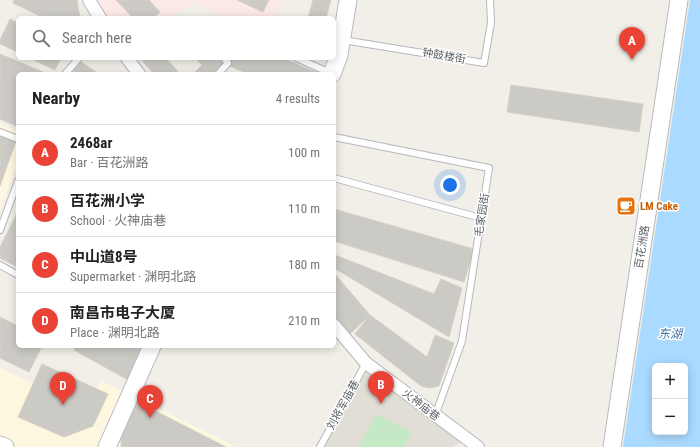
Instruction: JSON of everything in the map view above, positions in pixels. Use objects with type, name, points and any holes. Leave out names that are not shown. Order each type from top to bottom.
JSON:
[{"type":"street","points":[[88,0],[99,16]]},
{"type":"street","points":[[333,72],[338,55],[348,0]]},
{"type":"street","name":"百花洲路","points":[[612,447],[679,0]]},
{"type":"street","points":[[128,60],[138,72]]},
{"type":"street","name":"火神庙巷","points":[[336,327],[366,363],[436,416],[471,445]]},
{"type":"street","points":[[107,447],[151,348]]},
{"type":"street","points":[[0,445],[5,447]]},
{"type":"lane","name":"钟鼓楼街","points":[[341,39],[484,63],[490,22],[490,0]]},
{"type":"lane","points":[[67,72],[77,60]]},
{"type":"lane","points":[[220,72],[228,63],[226,60]]},
{"type":"lane","points":[[301,60],[328,72]]},
{"type":"lane","points":[[0,132],[16,138]]},
{"type":"lane","name":"毛家园街","points":[[336,137],[489,168],[462,341],[436,416]]},
{"type":"lane","points":[[336,179],[481,218]]},
{"type":"lane","points":[[0,230],[16,186]]},
{"type":"lane","points":[[0,265],[16,275]]},
{"type":"lane","name":"刘将军庙巷","points":[[320,447],[366,363]]},
{"type":"shaded area","points":[[96,0],[282,0],[276,16],[224,16],[195,3],[168,16],[107,16]]},
{"type":"shaded area","points":[[0,124],[16,130],[16,167],[0,211]]},
{"type":"shaded area","points":[[0,368],[88,410],[101,381],[237,447],[0,447]]},
{"type":"shaded area","points":[[366,368],[464,440],[453,447],[324,447]]},
{"type":"green space","points":[[376,414],[412,432],[404,447],[359,447]]},
{"type":"water","name":"东湖","points":[[690,0],[700,0],[700,447],[623,447]]},
{"type":"building","points":[[14,0],[77,0],[80,16],[40,16],[13,3]]},
{"type":"building","points":[[116,0],[149,0],[160,12],[155,16],[131,16]]},
{"type":"building","points":[[237,0],[269,0],[263,12]]},
{"type":"building","points":[[313,0],[331,0],[327,16],[309,16]]},
{"type":"building","points":[[10,19],[16,22],[16,51],[0,44],[0,40]]},
{"type":"building","points":[[0,54],[43,72],[16,72],[16,126],[0,119]]},
{"type":"building","points":[[34,60],[60,60],[55,70]]},
{"type":"building","points":[[142,60],[168,60],[178,72],[152,72]]},
{"type":"building","points":[[197,60],[223,60],[225,63],[215,72],[195,72],[202,65]]},
{"type":"building","points":[[232,60],[288,60],[316,72],[244,72],[229,66]]},
{"type":"building","points":[[81,62],[96,72],[73,72]]},
{"type":"building","points":[[511,85],[643,104],[639,132],[507,112]]},
{"type":"building","points":[[0,132],[16,138],[16,141],[0,186]]},
{"type":"building","points":[[336,210],[474,249],[464,282],[336,242]]},
{"type":"building","points":[[16,215],[16,266],[0,258],[0,247]]},
{"type":"building","points":[[336,255],[434,294],[441,279],[462,288],[449,337],[336,269]]},
{"type":"building","points":[[336,275],[370,315],[350,334],[336,318]]},
{"type":"building","points":[[370,315],[427,357],[435,335],[454,343],[439,386],[430,388],[421,386],[355,334]]},
{"type":"building","points":[[0,317],[16,325],[16,348],[41,348],[29,372],[0,358]]},
{"type":"building","points":[[75,348],[146,348],[128,380],[74,350]]},
{"type":"building","points":[[42,364],[108,394],[93,426],[64,437],[18,417]]},
{"type":"building","points":[[138,402],[226,447],[121,447],[121,435]]},
{"type":"place","name":"2468ar","points":[[632,60]]},
{"type":"place","name":"LM Cake","points":[[626,206]]},
{"type":"place","name":"百花洲小学","points":[[381,404]]},
{"type":"place","name":"南昌市电子大厦","points":[[63,405]]},
{"type":"place","name":"中山道8号","points":[[150,418]]}]
